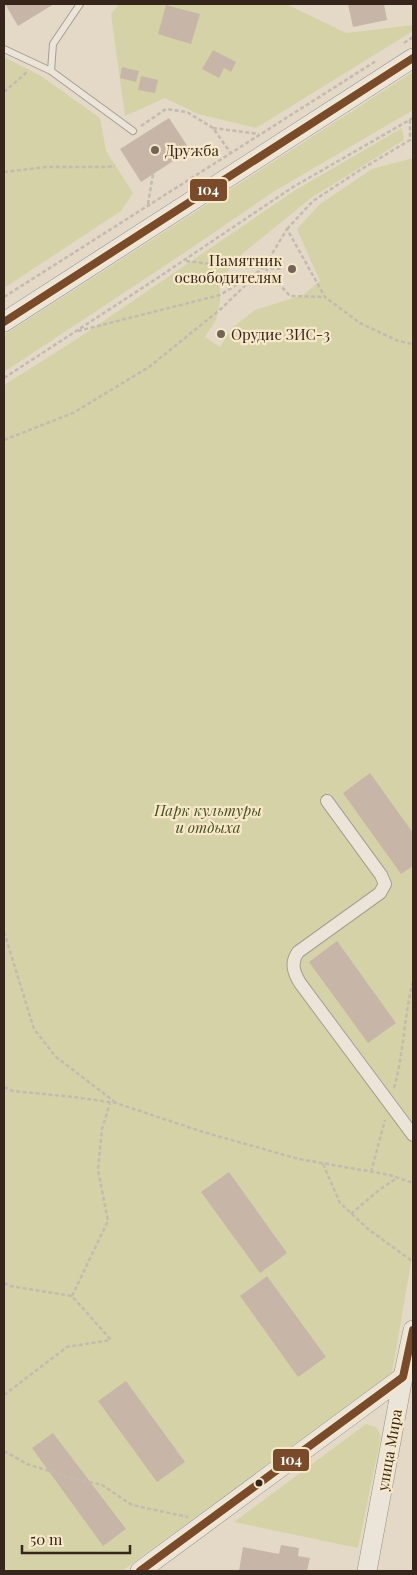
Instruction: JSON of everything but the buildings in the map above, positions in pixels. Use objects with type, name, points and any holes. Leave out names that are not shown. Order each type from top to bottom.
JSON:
[{"type":"street","points":[[4,322],[413,58]]},
{"type":"street","points":[[327,802],[385,884],[380,893],[298,952],[294,957],[293,968],[300,983],[413,1135]]},
{"type":"street","name":"улица Мира","points":[[367,1571],[413,1330]]},
{"type":"street","points":[[140,1571],[403,1377]]},
{"type":"lane","points":[[51,71],[53,44],[80,4]]},
{"type":"lane","points":[[4,49],[51,71],[133,131]]},
{"type":"path","points":[[397,47],[413,38]]},
{"type":"path","points":[[4,297],[382,57]]},
{"type":"path","points":[[4,92],[36,64]]},
{"type":"path","points":[[133,131],[166,110],[188,112],[213,128],[230,152]]},
{"type":"path","points":[[4,440],[73,413],[149,366],[222,308],[264,267],[287,229],[313,201],[410,140],[412,118]]},
{"type":"path","points":[[4,378],[293,187],[412,118]]},
{"type":"path","points":[[213,128],[259,134]]},
{"type":"path","points":[[4,172],[46,167],[115,166]]},
{"type":"path","points":[[148,205],[153,174]]},
{"type":"path","points":[[287,229],[325,297],[360,323],[398,341],[413,344]]},
{"type":"path","points":[[184,260],[227,266],[283,269]]},
{"type":"path","points":[[264,267],[290,296],[325,297]]},
{"type":"path","points":[[75,332],[220,295],[264,267]]},
{"type":"path","points":[[4,932],[34,1029],[56,1057],[116,1103]]},
{"type":"path","points":[[371,1172],[399,1071],[413,981]]},
{"type":"path","points":[[4,1087],[13,1091],[116,1103],[299,1159],[371,1172],[413,1183]]},
{"type":"path","points":[[72,1296],[108,1221],[98,1170],[102,1129],[110,1102]]},
{"type":"path","points":[[323,1164],[340,1203],[368,1229],[412,1261]]},
{"type":"path","points":[[351,1214],[379,1190],[398,1178]]},
{"type":"path","points":[[4,1283],[10,1286],[72,1296],[111,1340],[66,1347],[4,1395]]},
{"type":"path","points":[[4,1452],[26,1464],[102,1485],[132,1505],[194,1518]]},
{"type":"green space","points":[[119,4],[286,4],[346,33],[413,25],[413,31],[256,128],[198,114],[165,98],[125,116],[111,14]]},
{"type":"green space","points":[[4,57],[41,76],[100,118],[106,151],[133,193],[121,211],[4,288]]},
{"type":"green space","points":[[413,72],[413,110],[273,192],[4,372],[4,335]]},
{"type":"green space","name":"Парк культуры и отдыха","points":[[402,128],[404,140],[311,198],[242,254],[220,281],[220,301],[216,320],[205,337],[220,347],[232,328],[255,310],[303,295],[320,281],[297,229],[320,204],[372,169],[413,158],[413,1251],[392,1373],[122,1571],[4,1571],[4,385],[77,339],[294,191]]},
{"type":"green space","points":[[366,1424],[376,1427],[381,1436],[358,1548],[234,1522]]},
{"type":"transit line","name":"104","points":[[4,322],[413,58]]},
{"type":"transit line","name":"104","points":[[140,1571],[403,1377],[413,1330]]},
{"type":"place","name":"Дружба","points":[[155,150]]},
{"type":"place","name":"Памятник освободителям","points":[[292,269]]},
{"type":"place","name":"Орудие ЗИС-3","points":[[221,334]]}]
